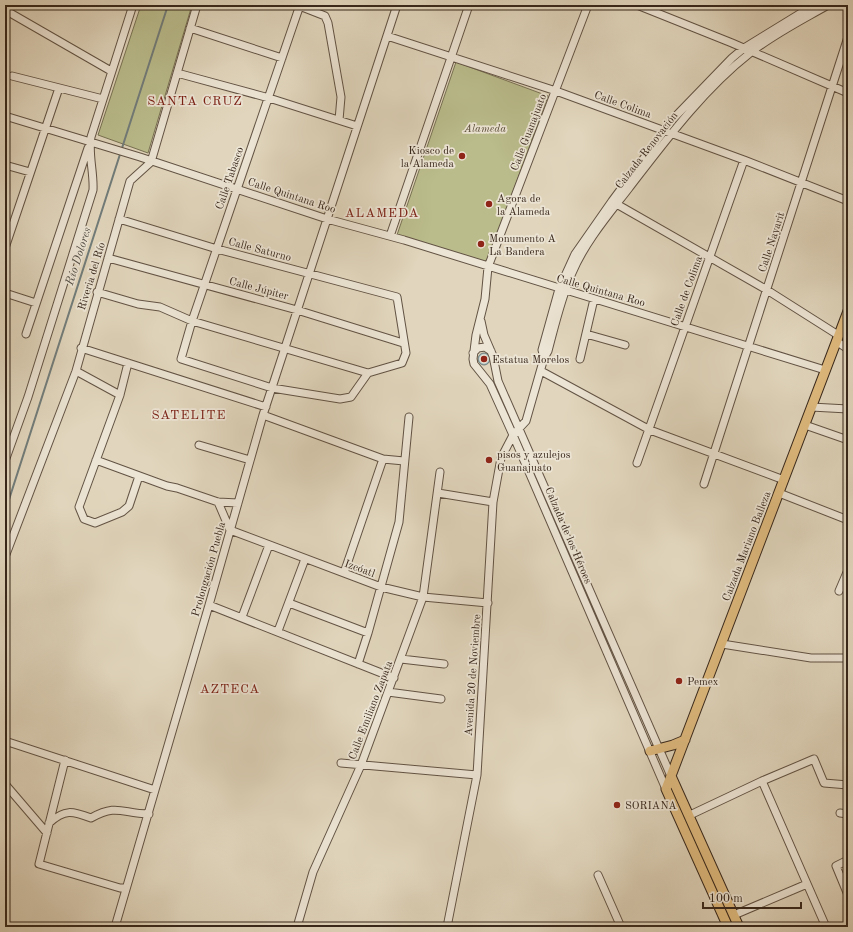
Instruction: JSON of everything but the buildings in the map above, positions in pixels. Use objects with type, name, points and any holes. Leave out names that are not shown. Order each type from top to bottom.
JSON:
[{"type":"main road","name":"Calzada Mariano Balleza","points":[[666,789],[848,311]]},
{"type":"main road","points":[[654,750],[685,740]]},
{"type":"main road","name":"Calzada de los Héroes","points":[[671,776],[690,815],[739,927]]},
{"type":"main road","name":"Calzada de los Héroes","points":[[666,789],[728,927]]},
{"type":"street","points":[[26,334],[90,142],[111,71],[133,5]]},
{"type":"street","points":[[151,162],[197,5]]},
{"type":"street","points":[[299,5],[325,16],[328,23],[341,97],[339,120]]},
{"type":"street","name":"Calle Tabasco","points":[[272,388],[181,359],[204,285],[269,98],[299,5]]},
{"type":"street","name":"Prolongación Puebla","points":[[115,927],[149,814],[263,415],[397,5]]},
{"type":"street","points":[[390,236],[450,56],[469,5]]},
{"type":"street","name":"Calle Guanajuato","points":[[481,319],[485,299],[488,267],[588,5]]},
{"type":"street","points":[[636,5],[752,51],[848,93]]},
{"type":"street","name":"Calzada Renovación","points":[[519,429],[526,421],[544,358],[542,350],[575,254],[668,132],[716,74],[744,48],[814,5]]},
{"type":"street","name":"Calzada Renovación","points":[[668,132],[731,69],[752,51],[828,5]]},
{"type":"street","points":[[5,10],[111,71]]},
{"type":"street","points":[[190,28],[282,58]]},
{"type":"street","name":"Calle Colima","points":[[388,36],[556,91],[744,160],[848,201]]},
{"type":"street","name":"Calle Nayarit","points":[[704,484],[848,37]]},
{"type":"street","points":[[177,73],[269,98],[357,126]]},
{"type":"street","points":[[12,76],[103,99]]},
{"type":"street","points":[[5,248],[59,88]]},
{"type":"street","name":"Calle Quintana Roo","points":[[5,116],[140,156],[151,162],[327,218],[825,370]]},
{"type":"street","points":[[5,461],[28,396],[93,190],[94,174],[89,150],[90,142]]},
{"type":"street","name":"Calle de Colima","points":[[637,463],[650,430],[744,160]]},
{"type":"street","name":"Riveria del Río","points":[[5,557],[76,371],[81,348],[130,180],[151,162]]},
{"type":"street","points":[[5,165],[30,172]]},
{"type":"street","points":[[614,202],[767,290],[837,338],[848,350]]},
{"type":"street","name":"Calle Saturno","points":[[119,219],[217,248],[397,297],[403,343]]},
{"type":"street","name":"Calle Júpiter","points":[[108,258],[297,310],[403,343]]},
{"type":"street","points":[[97,292],[138,304],[160,307],[192,321],[368,374],[402,364],[406,353],[403,343]]},
{"type":"street","points":[[5,293],[36,303]]},
{"type":"street","points":[[580,359],[594,299]]},
{"type":"street","name":"Calzada de los Héroes","points":[[481,319],[484,335],[491,351],[498,381],[654,750],[666,789]]},
{"type":"street","name":"Calzada de los Héroes","points":[[481,319],[476,335],[473,359],[490,384],[654,750],[671,776]]},
{"type":"street","points":[[586,334],[625,345]]},
{"type":"street","points":[[473,353],[478,348],[485,347],[491,351]]},
{"type":"street","points":[[81,348],[266,407]]},
{"type":"street","points":[[477,367],[482,369],[489,367],[493,362]]},
{"type":"street","points":[[128,363],[120,395],[79,507],[84,519],[95,523],[122,512],[129,506],[139,476]]},
{"type":"street","points":[[76,371],[120,395]]},
{"type":"street","points":[[541,371],[650,430],[784,480]]},
{"type":"street","points":[[272,388],[340,399],[351,397],[368,374]]},
{"type":"street","points":[[811,407],[848,409]]},
{"type":"street","points":[[263,415],[383,459],[404,461]]},
{"type":"street","points":[[358,664],[399,522],[409,417]]},
{"type":"street","points":[[804,425],[848,440]]},
{"type":"street","name":"Avenida 20 de Noviembre","points":[[448,927],[477,775],[493,502],[501,458],[513,435],[519,429]]},
{"type":"street","points":[[199,445],[250,460]]},
{"type":"street","points":[[344,573],[383,459]]},
{"type":"street","points":[[96,460],[218,502],[238,503]]},
{"type":"street","name":"Calle Emiliano Zapata","points":[[297,927],[313,872],[361,765],[423,597],[440,472]]},
{"type":"street","points":[[438,493],[493,502]]},
{"type":"street","points":[[779,493],[848,520]]},
{"type":"street","points":[[218,502],[230,530]]},
{"type":"street","name":"Izcóatl","points":[[230,530],[381,587],[423,597],[488,603]]},
{"type":"street","points":[[242,617],[269,545]]},
{"type":"street","points":[[278,631],[305,559]]},
{"type":"street","points":[[839,591],[847,573]]},
{"type":"street","points":[[289,603],[368,633]]},
{"type":"street","points":[[209,605],[394,678]]},
{"type":"street","points":[[722,644],[811,658],[848,658]]},
{"type":"street","points":[[401,659],[444,664]]},
{"type":"street","points":[[388,692],[441,699]]},
{"type":"street","points":[[5,741],[155,790]]},
{"type":"street","points":[[690,815],[762,780],[814,759],[824,783],[848,785]]},
{"type":"street","points":[[65,760],[40,864],[120,888],[126,888]]},
{"type":"street","points":[[341,763],[477,775]]},
{"type":"street","points":[[762,780],[826,927]]},
{"type":"street","points":[[5,784],[47,833]]},
{"type":"street","points":[[49,823],[59,815],[73,811],[91,818],[105,810],[149,814]]},
{"type":"street","points":[[848,860],[836,866],[848,894]]},
{"type":"street","points":[[598,875],[621,927]]},
{"type":"street","points":[[734,915],[807,884]]},
{"type":"green space","points":[[141,5],[192,5],[148,153],[98,135]]},
{"type":"green space","name":"Alameda","points":[[456,62],[548,96],[487,263],[397,235]]},
{"type":"water","points":[[482,353],[486,353],[490,359],[486,365],[482,365],[478,361],[478,357]]},
{"type":"waterway","name":"Río Dolores","points":[[5,512],[168,5]]},
{"type":"place","name":"Kiosco de la Alameda","points":[[462,156]]},
{"type":"place","name":"Agora de la Alameda","points":[[489,204]]},
{"type":"place","name":"Monumento A La Bandera","points":[[481,244]]},
{"type":"place","name":"Estatua Morelos","points":[[484,359]]},
{"type":"place","name":"pisos y azulejos Guanajuato","points":[[489,460]]},
{"type":"place","name":"Pemex","points":[[679,681]]},
{"type":"place","name":"SORIANA","points":[[617,805]]},
{"type":"district","name":"SANTA CRUZ","points":[[195,100]]},
{"type":"district","name":"ALAMEDA","points":[[382,212]]},
{"type":"district","name":"SATELITE","points":[[189,414]]},
{"type":"district","name":"AZTECA","points":[[230,688]]}]
